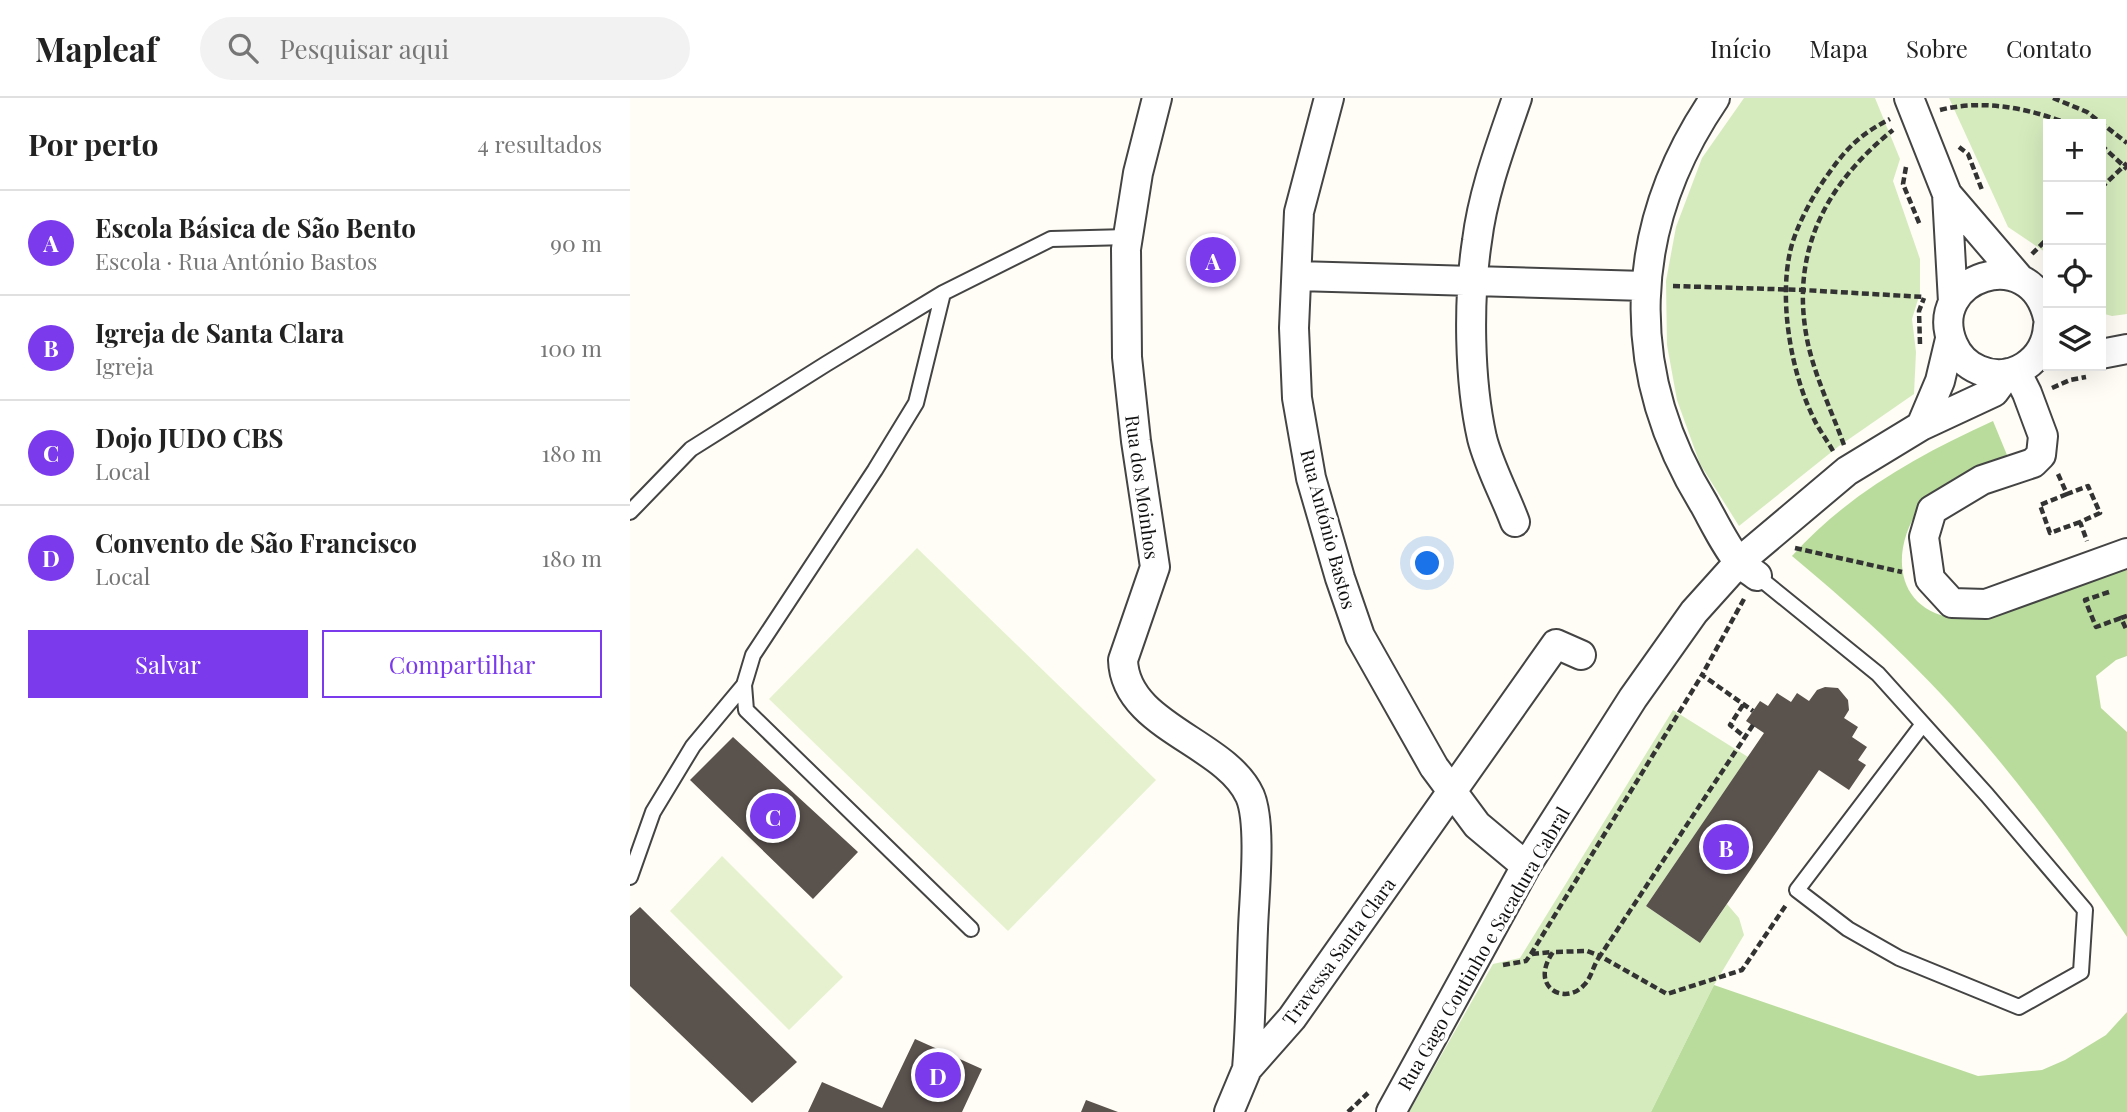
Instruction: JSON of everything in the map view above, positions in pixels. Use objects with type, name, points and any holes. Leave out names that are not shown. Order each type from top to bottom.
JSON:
[{"type":"street","name":"Rua dos Moinhos","points":[[1157,98],[1138,173],[1126,249],[1127,357],[1136,441],[1155,567],[1123,660],[1123,672],[1141,701],[1162,722],[1224,764],[1242,782],[1251,799],[1256,865],[1247,1069]]},
{"type":"street","name":"Rua António Bastos","points":[[1329,98],[1300,212],[1294,328],[1297,398],[1311,478],[1360,636],[1434,767],[1477,825],[1526,866]]},
{"type":"street","points":[[1515,522],[1483,439],[1473,366],[1473,281],[1477,240],[1494,165],[1517,98]]},
{"type":"street","points":[[1715,98],[1679,159],[1653,230],[1644,286],[1647,354],[1665,424],[1678,458],[1748,569]]},
{"type":"street","points":[[1900,108],[1947,194],[2025,266],[2045,308]]},
{"type":"street","points":[[1947,194],[1953,302],[1948,327],[1955,350],[1971,367],[1993,374],[2026,367],[2043,347]]},
{"type":"street","points":[[1953,302],[1970,283],[1981,277],[2006,275],[2025,266]]},
{"type":"street","points":[[1297,276],[1644,286]]},
{"type":"street","points":[[1921,426],[1940,381],[1950,339]]},
{"type":"street","points":[[2026,367],[2027,393],[2043,436],[2041,455],[2033,463],[1982,480],[1932,510],[1924,537],[1930,579],[1952,603],[1986,604],[2127,553]]},
{"type":"street","name":"Rua Gago Coutinho e Sacadura Cabral","points":[[1391,1112],[1526,866],[1633,698],[1695,612],[1748,569],[1847,471],[1921,426],[1994,392],[2026,367]]},
{"type":"street","name":"Travessa Santa Clara","points":[[1229,1112],[1247,1069],[1292,1018],[1556,644],[1581,655]]},
{"type":"lane","points":[[630,512],[691,449],[943,293],[1051,239],[1128,237]]},
{"type":"lane","points":[[943,293],[916,403],[753,655],[744,685],[746,710],[971,929]]},
{"type":"lane","points":[[1748,569],[1878,674],[1923,724],[2085,910],[2081,972],[2019,1007],[1899,958],[1848,929],[1797,890],[1923,724]]},
{"type":"lane","points":[[630,877],[653,812],[693,746],[744,685]]},
{"type":"path","points":[[2053,98],[2087,112],[2127,143]]},
{"type":"path","points":[[1938,111],[1977,105],[2011,107],[2055,119]]},
{"type":"path","points":[[1836,454],[1813,417],[1794,364],[1786,290],[1790,251],[1813,195],[1847,148],[1900,108]]},
{"type":"path","points":[[1845,447],[1815,370],[1808,343],[1803,290],[1805,261],[1818,219],[1841,182],[1856,164],[1894,129],[1898,140]]},
{"type":"path","points":[[2106,149],[2126,166],[2106,184]]},
{"type":"path","points":[[1907,162],[1903,184],[1923,232]]},
{"type":"path","points":[[2025,266],[2043,244]]},
{"type":"path","points":[[1644,286],[1803,290],[1924,297]]},
{"type":"path","points":[[1921,348],[1919,311],[1927,288]]},
{"type":"path","points":[[2045,391],[2070,380],[2108,354]]},
{"type":"path","points":[[2056,467],[2067,494]]},
{"type":"path","points":[[2088,486],[2100,513],[2080,522],[2050,533],[2040,505],[2088,486]]},
{"type":"path","points":[[2080,522],[2109,592]]},
{"type":"path","points":[[1794,548],[1930,579]]},
{"type":"path","points":[[2118,588],[2085,600],[2096,628],[2124,617],[2127,631]]},
{"type":"path","points":[[1702,675],[1531,954],[1587,951],[1667,994],[1742,970],[1797,890]]},
{"type":"path","points":[[1743,705],[1730,725],[1745,737]]},
{"type":"path","points":[[1553,952],[1544,971],[1545,982],[1555,991],[1565,994],[1583,987],[1600,956],[1752,725]]},
{"type":"green space","points":[[1744,98],[1875,98],[1900,159],[1893,181],[1920,259],[1920,293],[1912,319],[1916,352],[1914,394],[1839,446],[1739,526],[1700,464],[1677,400],[1667,345],[1666,281],[1676,227],[1702,158]]},
{"type":"green space","points":[[1949,98],[2127,98],[2127,314],[2106,314],[2106,119],[2043,119],[2043,251],[2008,227]]},
{"type":"green space","points":[[1993,421],[2007,455],[1949,481],[1932,494],[1918,510],[1903,548],[1902,567],[1906,585],[1916,600],[1932,611],[1954,618],[1965,618],[2043,600],[2127,565],[2127,656],[2116,660],[2096,676],[2101,708],[2127,732],[2127,937],[2042,815],[1964,719],[1894,646],[1792,556],[1836,514],[1885,478]]},
{"type":"green space","points":[[917,548],[1156,780],[1008,931],[769,699]]},
{"type":"green space","points":[[1673,710],[1748,757],[1646,906],[1700,943],[1727,904],[1739,918],[1744,935],[1714,985],[1651,1112],[1409,1112],[1493,964],[1520,958]]},
{"type":"green space","points":[[722,856],[843,977],[789,1030],[670,911]]},
{"type":"green space","points":[[1714,985],[1978,1076],[2042,1070],[2065,1060],[2106,1035],[2127,1012],[2127,1112],[1651,1112]]},
{"type":"building","points":[[1825,687],[1838,688],[1848,700],[1849,710],[1844,718],[1858,727],[1852,737],[1867,747],[1858,760],[1866,765],[1849,790],[1819,770],[1700,943],[1646,906],[1764,733],[1746,721],[1760,701],[1768,706],[1777,693],[1791,702],[1797,693],[1809,701],[1817,690]]},
{"type":"building","points":[[733,737],[858,852],[813,899],[690,780]]},
{"type":"building","points":[[640,907],[797,1062],[752,1103],[630,986],[630,916]]},
{"type":"building","points":[[915,1039],[982,1069],[962,1112],[808,1112],[822,1082],[882,1108]]},
{"type":"building","points":[[1086,1100],[1118,1112],[1081,1112]]},
{"type":"place","name":"Escola Básica de São Bento","points":[[1213,260]]},
{"type":"place","name":"Dojo JUDO CBS","points":[[773,816]]},
{"type":"place","name":"Igreja de Santa Clara","points":[[1726,847]]},
{"type":"place","name":"Convento de São Francisco","points":[[938,1075]]}]
